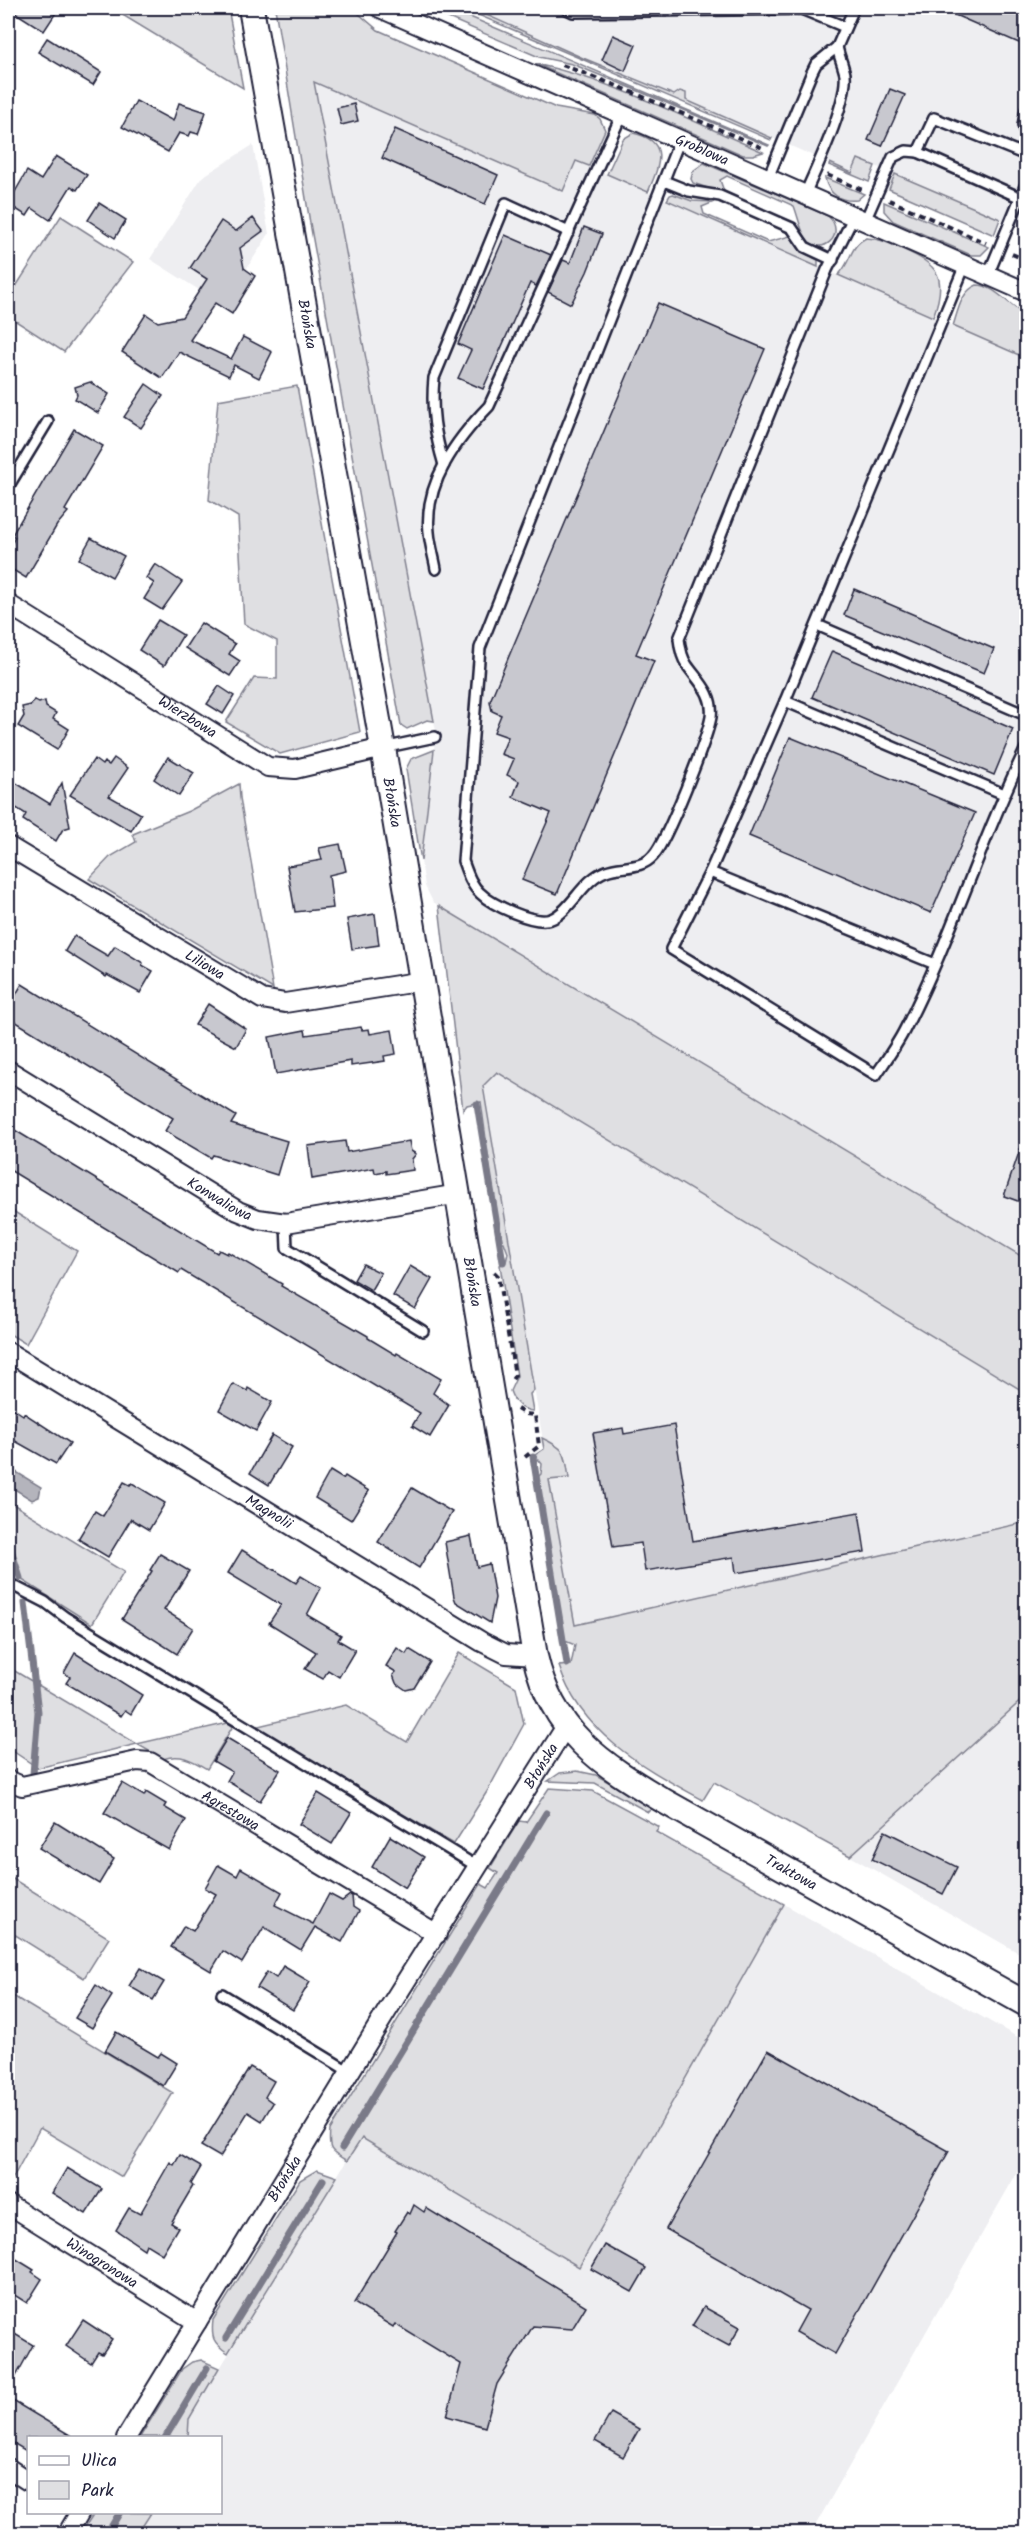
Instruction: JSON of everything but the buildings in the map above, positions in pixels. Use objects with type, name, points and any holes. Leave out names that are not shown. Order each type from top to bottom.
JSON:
[{"type":"street","name":"Błońska","points":[[127,2436],[566,1726],[544,1688],[535,1656],[383,748],[251,8]]},
{"type":"street","name":"Groblowa","points":[[380,8],[1026,292]]},
{"type":"street","name":"Wierzbowa","points":[[8,604],[268,767],[296,769],[383,748]]},
{"type":"street","name":"Liliowa","points":[[8,846],[262,999],[285,1003],[423,981]]},
{"type":"street","name":"Konwaliowa","points":[[8,1070],[238,1210],[258,1219],[285,1223],[459,1194]]},
{"type":"street","name":"Magnolii","points":[[8,1352],[482,1642],[506,1654],[535,1656]]},
{"type":"street","name":"Traktowa","points":[[566,1726],[593,1754],[639,1786],[1026,2004]]},
{"type":"street","name":"Agrestowa","points":[[8,1780],[22,1786],[137,1761],[150,1762],[437,1934]]},
{"type":"street","name":"Winogronowa","points":[[8,2204],[197,2322]]},
{"type":"street","points":[[8,2468],[27,2480]]},
{"type":"street","points":[[67,2534],[79,2514]]},
{"type":"lane","points":[[565,8],[573,12],[801,8],[845,27]]},
{"type":"lane","points":[[768,178],[816,64],[837,47],[854,8]]},
{"type":"lane","points":[[805,194],[824,150],[842,95],[845,74],[837,47]]},
{"type":"lane","points":[[1026,110],[1023,125],[1026,136]]},
{"type":"lane","points":[[436,569],[428,531],[431,496],[444,465],[463,433],[489,406],[622,114]]},
{"type":"lane","points":[[918,152],[934,118],[1026,156]]},
{"type":"lane","points":[[680,139],[480,648],[463,861],[479,893],[520,915],[539,920],[551,919],[605,871],[641,865],[652,857],[661,843],[696,761],[711,715],[707,689],[686,664],[679,639],[832,260],[860,218],[894,157],[906,152],[918,152],[1021,198]]},
{"type":"lane","points":[[664,181],[689,191],[720,196],[792,228],[805,247],[832,260]]},
{"type":"lane","points":[[988,275],[1026,184]]},
{"type":"lane","points":[[444,465],[434,432],[432,402],[434,378],[506,203],[569,232]]},
{"type":"lane","points":[[965,265],[785,701],[710,872],[671,949],[876,1075],[904,1030],[935,964],[1004,794],[1026,748]]},
{"type":"lane","points":[[8,487],[48,422]]},
{"type":"lane","points":[[816,625],[1026,715]]},
{"type":"lane","points":[[785,701],[1004,794]]},
{"type":"lane","points":[[383,748],[435,737]]},
{"type":"lane","points":[[710,872],[935,964]]},
{"type":"lane","points":[[285,1223],[287,1248],[423,1331]]},
{"type":"lane","points":[[8,1583],[35,1596],[65,1617],[478,1867]]},
{"type":"lane","points":[[222,1994],[351,2072]]},
{"type":"path","points":[[826,175],[865,191]]},
{"type":"path","points":[[886,198],[990,244]]},
{"type":"path","points":[[1010,253],[1026,260]]},
{"type":"path","points":[[536,1416],[539,1443]]},
{"type":"shaded area","points":[[471,8],[1026,8],[1026,239],[1020,236],[1020,227],[859,159],[852,173],[686,100],[680,91],[674,95],[583,58]]},
{"type":"shaded area","points":[[314,81],[563,191],[576,161],[1026,358],[1026,1259],[433,902],[425,886],[421,861],[436,731]]},
{"type":"shaded area","points":[[253,145],[269,234],[223,305],[150,259],[202,177]]},
{"type":"shaded area","points":[[497,1072],[1026,1393],[1026,1522],[574,1625],[483,1085]]},
{"type":"shaded area","points":[[8,1467],[41,1487],[39,1497],[32,1500],[8,1485]]},
{"type":"shaded area","points":[[1026,1696],[1026,1957],[850,1856]]},
{"type":"shaded area","points":[[784,1904],[1026,2042],[1026,2157],[811,2533],[138,2534],[150,2514],[222,2514],[222,2436],[188,2436],[189,2419],[361,2137],[579,2267]]},
{"type":"green space","points":[[111,8],[228,8],[243,88]]},
{"type":"green space","points":[[275,8],[352,8],[378,30],[556,108],[595,115],[600,119],[605,130],[589,166],[576,161],[563,191],[314,82],[434,721],[427,720],[407,729],[401,725],[310,223]]},
{"type":"green space","points":[[425,8],[449,8],[769,145],[572,64],[539,57]]},
{"type":"green space","points":[[462,8],[471,8],[583,58],[674,95],[680,91],[686,93],[686,100],[772,138],[771,140]]},
{"type":"green space","points":[[536,64],[594,80],[623,91],[763,152],[743,155]]},
{"type":"green space","points":[[633,133],[653,142],[657,148],[658,164],[648,192],[607,174],[623,139]]},
{"type":"green space","points":[[858,159],[875,166],[869,182],[829,165],[830,163],[852,173]]},
{"type":"green space","points":[[704,163],[828,216],[833,223],[834,236],[825,245],[812,244],[804,234],[794,206],[727,176],[720,180],[725,194],[693,183],[691,179],[693,171]]},
{"type":"green space","points":[[895,174],[1000,219],[994,235],[889,189]]},
{"type":"green space","points":[[825,178],[864,194],[857,200],[846,200],[836,196],[832,193]]},
{"type":"green space","points":[[673,194],[692,201],[714,202],[702,207],[704,214],[768,242],[790,236],[802,252],[818,260],[818,267],[667,200]]},
{"type":"green space","points":[[884,202],[989,247],[981,255],[971,255],[893,221],[884,211]]},
{"type":"green space","points":[[61,216],[133,262],[64,352],[8,316],[8,299]]},
{"type":"green space","points":[[866,238],[880,240],[902,249],[932,267],[940,282],[940,292],[933,317],[838,275],[856,246]]},
{"type":"green space","points":[[977,285],[996,292],[1026,315],[1026,358],[953,326],[964,297]]},
{"type":"green space","points":[[297,386],[360,732],[280,754],[226,722],[254,678],[277,679],[277,641],[244,624],[238,517],[209,500],[218,400]]},
{"type":"green space","points":[[434,750],[421,861],[406,769],[411,759]]},
{"type":"green space","points":[[239,784],[273,989],[89,879],[110,857],[136,842],[133,834],[189,811]]},
{"type":"green space","points":[[439,906],[1026,1259],[1026,1393],[497,1072],[483,1086],[534,1390],[530,1394],[533,1411],[518,1405],[510,1391],[517,1376],[500,1265],[506,1262],[508,1253],[504,1242],[500,1242],[481,1102],[467,1105],[463,1110]]},
{"type":"green space","points":[[8,1208],[77,1251],[26,1344],[8,1333]]},
{"type":"green space","points":[[542,1438],[556,1445],[563,1452],[569,1478],[549,1480],[575,1625],[1026,1522],[1026,1696],[850,1856],[714,1782],[703,1800],[638,1762],[618,1747],[583,1712],[569,1690],[559,1666],[571,1665],[575,1645],[565,1641],[538,1477],[541,1474],[542,1464],[535,1455],[544,1449]]},
{"type":"green space","points":[[8,1501],[124,1572],[92,1624],[8,1571]]},
{"type":"green space","points":[[459,1653],[516,1687],[524,1724],[488,1790],[454,1844],[254,1727],[346,1705],[407,1742]]},
{"type":"green space","points":[[8,1667],[137,1744],[38,1768],[8,1750]]},
{"type":"green space","points":[[228,1723],[233,1726],[207,1769],[181,1757],[163,1759],[137,1744]]},
{"type":"green space","points":[[577,1771],[596,1775],[653,1807],[648,1812],[595,1783],[548,1781],[560,1773]]},
{"type":"green space","points":[[549,1788],[593,1791],[659,1827],[656,1832],[784,1904],[579,2267],[362,2138],[347,2161],[331,2149],[329,2142],[330,2130],[481,1884],[488,1888],[498,1873],[490,1868],[519,1821],[526,1822]]},
{"type":"green space","points":[[8,1876],[109,1938],[84,1978],[14,1934],[8,1944]]},
{"type":"green space","points":[[8,1993],[173,2093],[122,2177],[40,2128],[8,2187]]},
{"type":"green space","points":[[317,2170],[337,2177],[228,2353],[214,2340],[213,2320],[300,2180]]},
{"type":"green space","points":[[201,2360],[219,2368],[189,2419],[188,2436],[141,2436],[182,2369],[192,2362]]},
{"type":"green space","points":[[93,2514],[150,2514],[138,2533],[81,2533]]},
{"type":"waterway","points":[[477,1104],[503,1262]]},
{"type":"waterway","points":[[533,1457],[567,1664]]},
{"type":"waterway","points":[[8,1540],[20,1578]]},
{"type":"waterway","points":[[25,1603],[38,1712],[33,1774]]},
{"type":"waterway","points":[[342,2148],[546,1813]]},
{"type":"waterway","points":[[226,2338],[323,2180]]},
{"type":"waterway","points":[[166,2436],[207,2368]]},
{"type":"waterway","points":[[107,2534],[119,2514]]}]
